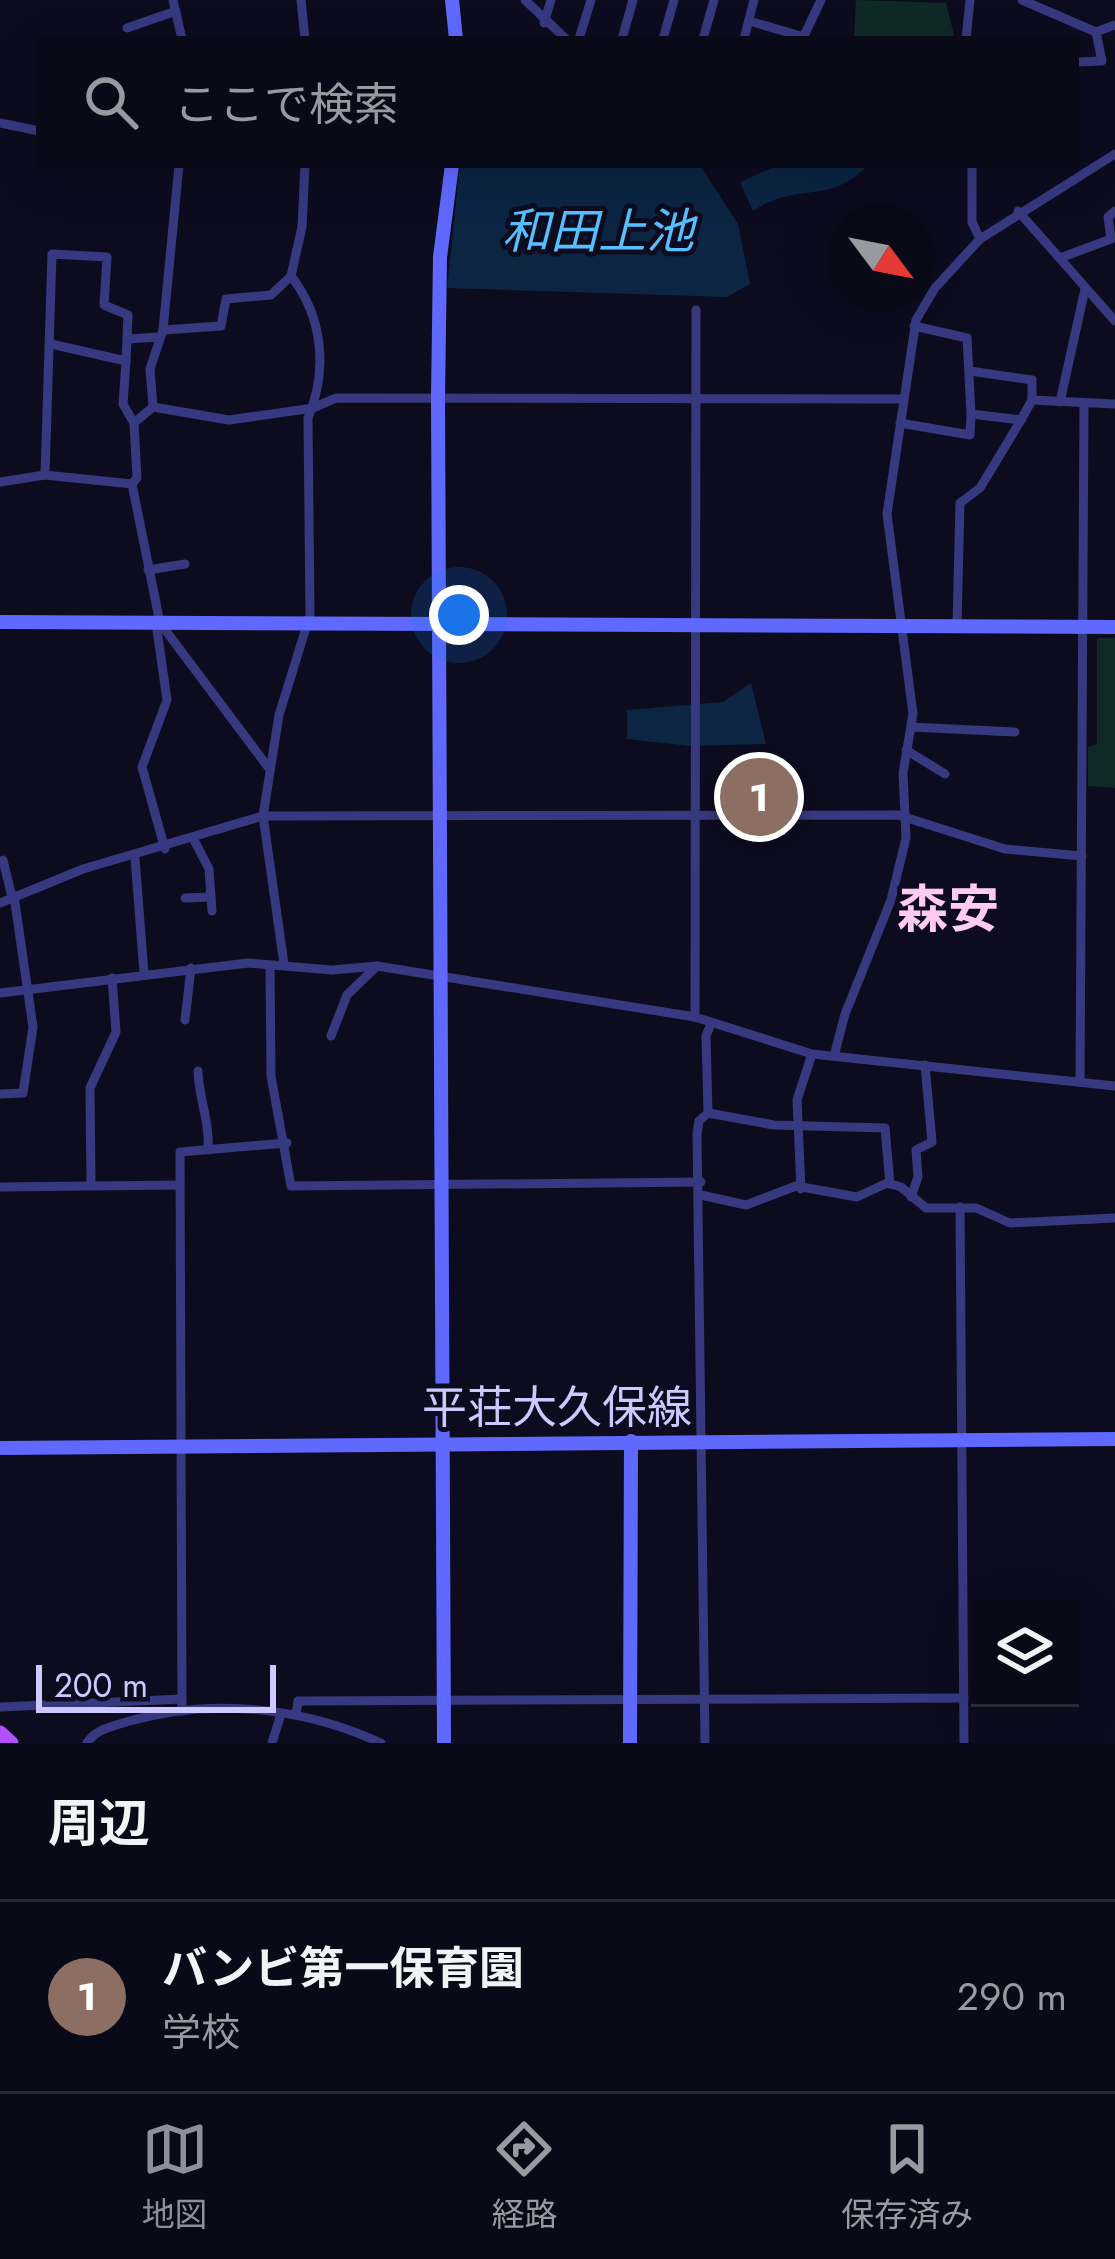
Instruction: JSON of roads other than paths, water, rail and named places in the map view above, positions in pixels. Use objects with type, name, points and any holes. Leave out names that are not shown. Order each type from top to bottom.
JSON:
[{"type":"main road","points":[[0,1733],[11,1743]]},
{"type":"street","points":[[301,0],[305,36]]},
{"type":"street","points":[[452,0],[456,36]]},
{"type":"street","points":[[525,0],[562,36]]},
{"type":"street","points":[[544,23],[551,0]]},
{"type":"street","points":[[580,36],[591,0]]},
{"type":"street","points":[[623,36],[633,0]]},
{"type":"street","points":[[664,36],[674,0]]},
{"type":"street","points":[[705,36],[714,0]]},
{"type":"street","points":[[745,36],[754,0]]},
{"type":"street","points":[[804,36],[821,0]]},
{"type":"street","points":[[966,36],[970,0]]},
{"type":"street","points":[[1022,0],[1096,32],[1115,25]]},
{"type":"street","points":[[127,28],[174,5],[181,36]]},
{"type":"street","points":[[749,21],[797,36]]},
{"type":"street","points":[[1079,62],[1102,61],[1096,32]]},
{"type":"street","points":[[0,123],[36,130]]},
{"type":"street","points":[[834,1056],[844,1013],[891,900],[905,819],[910,727],[904,624],[887,514],[914,326],[934,288],[980,239],[1115,154]]},
{"type":"street","points":[[153,406],[151,369],[162,333],[179,168]]},
{"type":"street","points":[[127,339],[221,326],[226,299],[271,295],[291,276],[302,227],[305,168]]},
{"type":"street","points":[[444,1743],[438,398],[440,257],[452,168]]},
{"type":"street","points":[[972,168],[972,221],[980,239]]},
{"type":"street","points":[[1018,211],[1115,321]]},
{"type":"street","points":[[1060,258],[1111,239],[1108,217],[1115,211]]},
{"type":"street","points":[[45,476],[52,254],[107,256],[104,305],[128,315],[123,404],[134,423],[137,478],[132,484]]},
{"type":"street","points":[[284,964],[263,817],[268,767],[310,615],[307,457],[319,324],[291,276]]},
{"type":"street","points":[[1060,402],[1085,289]]},
{"type":"street","points":[[695,1017],[696,310]]},
{"type":"street","points":[[900,423],[970,435],[967,338],[914,326]]},
{"type":"street","points":[[51,344],[126,361]]},
{"type":"street","points":[[957,625],[960,503],[982,485],[1033,400],[1032,380],[970,371]]},
{"type":"street","points":[[153,406],[230,420],[313,408],[336,398],[903,399]]},
{"type":"street","points":[[1033,400],[1115,404]]},
{"type":"street","points":[[1080,1082],[1084,405]]},
{"type":"street","points":[[134,423],[153,406]]},
{"type":"street","points":[[971,414],[1021,420]]},
{"type":"street","points":[[0,482],[45,476],[132,484]]},
{"type":"street","points":[[132,484],[167,700],[142,767],[165,849]]},
{"type":"street","points":[[148,570],[185,563]]},
{"type":"street","points":[[0,622],[1115,627]]},
{"type":"street","points":[[158,622],[268,767]]},
{"type":"street","points":[[910,727],[1015,732]]},
{"type":"street","points":[[906,750],[944,774]]},
{"type":"street","points":[[0,903],[83,869],[135,858],[263,817],[898,814],[1041,856],[1082,856]]},
{"type":"street","points":[[194,840],[209,869],[212,911]]},
{"type":"street","points":[[135,858],[144,973]]},
{"type":"street","points":[[1,1094],[23,1093],[33,1027],[3,860]]},
{"type":"street","points":[[185,898],[211,897]]},
{"type":"street","points":[[270,965],[271,1076],[291,1186],[701,1183]]},
{"type":"street","points":[[331,1036],[347,995],[377,966]]},
{"type":"street","points":[[0,993],[191,968],[377,966],[695,1017],[812,1054],[1115,1086]]},
{"type":"street","points":[[185,1020],[191,968]]},
{"type":"street","points":[[91,1186],[90,1088],[116,1032],[112,978]]},
{"type":"street","points":[[705,1743],[697,1134],[699,1121],[708,1113],[706,1036],[711,1024]]},
{"type":"street","points":[[801,1189],[797,1100],[812,1054]]},
{"type":"street","points":[[911,1197],[918,1178],[916,1150],[932,1142],[925,1066]]},
{"type":"street","points":[[198,1071],[200,1108],[210,1125],[208,1150]]},
{"type":"street","points":[[708,1113],[800,1127],[885,1128],[890,1184]]},
{"type":"street","points":[[182,1705],[180,1152],[286,1143]]},
{"type":"street","points":[[890,1184],[926,1208],[959,1207],[1027,1226],[1115,1218]]},
{"type":"street","points":[[701,1195],[746,1204],[774,1192],[801,1189],[857,1197],[890,1184]]},
{"type":"street","points":[[0,1187],[180,1185]]},
{"type":"street","points":[[959,1207],[964,1743]]},
{"type":"street","name":"平荘大久保線","points":[[0,1448],[1115,1438]]},
{"type":"street","points":[[630,1743],[632,1442]]},
{"type":"street","points":[[296,1715],[298,1701],[964,1698]]},
{"type":"street","points":[[87,1743],[94,1733],[182,1705]]},
{"type":"street","points":[[0,1707],[223,1707],[296,1715],[382,1743]]},
{"type":"street","points":[[272,1743],[281,1714]]},
{"type":"water","name":"和田上池","points":[[460,168],[702,168],[738,224],[750,284],[727,297],[447,288]]},
{"type":"water","points":[[772,168],[865,168],[840,185],[784,197],[753,211],[740,182]]},
{"type":"water","points":[[751,683],[766,744],[691,746],[627,739],[627,710],[723,702]]},
{"type":"place","name":"バンビ第一保育園","points":[[759,797]]},
{"type":"district","name":"森安","points":[[948,909]]}]
